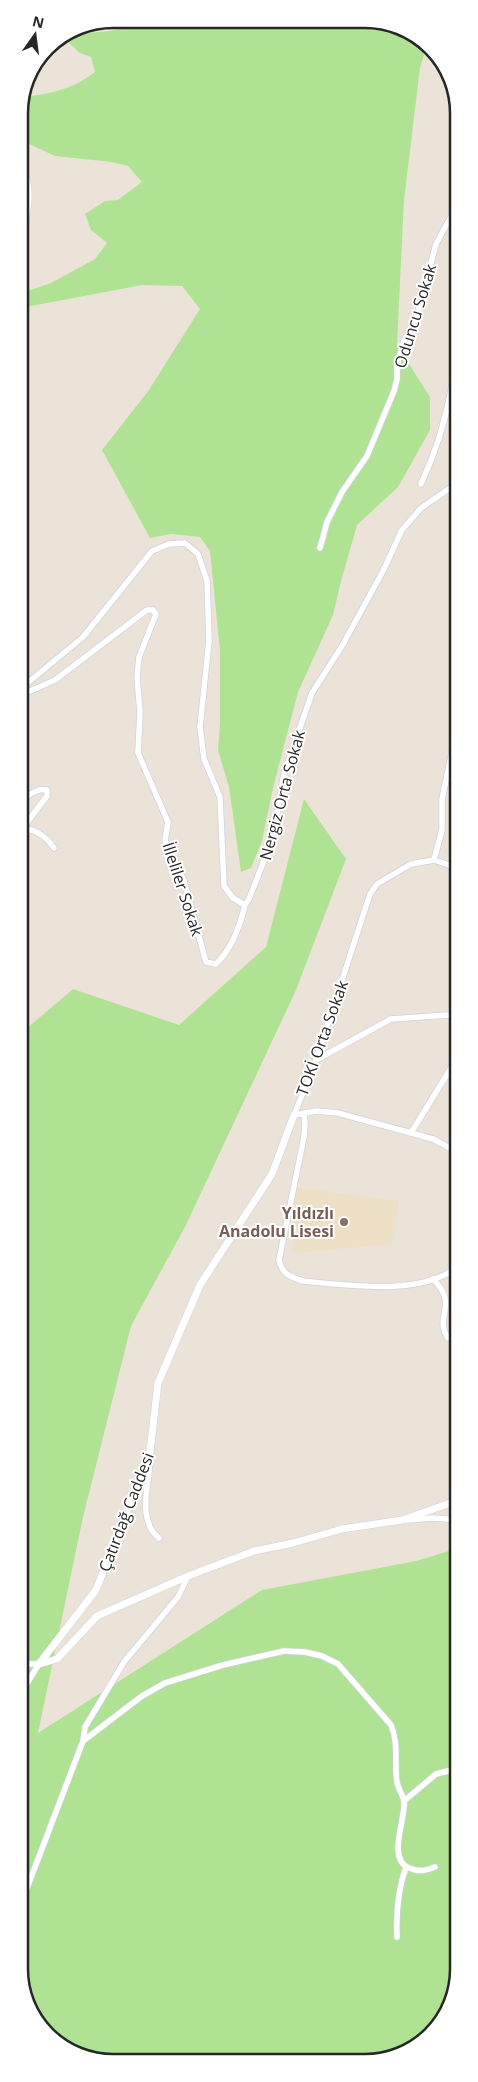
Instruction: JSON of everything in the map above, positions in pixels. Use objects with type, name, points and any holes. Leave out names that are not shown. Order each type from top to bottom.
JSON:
[{"type":"street","name":"Oduncu Sokak","points":[[320,548],[327,522],[342,492],[367,456],[394,391],[397,379],[397,365],[404,341],[417,316],[436,244],[450,218]]},
{"type":"street","points":[[420,484],[432,457],[450,394]]},
{"type":"street","name":"Nergiz Orta Sokak","points":[[245,905],[250,899],[272,840],[284,774],[312,693],[342,646],[402,530],[421,508],[450,488]]},
{"type":"street","points":[[28,683],[83,637],[152,551],[169,544],[185,543],[198,554],[207,581],[209,640],[200,727],[204,759],[220,797],[224,886],[233,898],[245,905]]},
{"type":"street","name":"İlleliler Sokak","points":[[28,692],[55,680],[147,610],[153,610],[156,614],[139,657],[137,677],[140,712],[138,753],[168,822],[164,840],[184,882],[206,962],[216,964],[224,958],[238,930],[245,905]]},
{"type":"street","points":[[450,761],[442,799],[442,830],[434,860],[450,866]]},
{"type":"street","points":[[28,796],[37,791],[47,790],[47,796],[28,821]]},
{"type":"street","points":[[28,830],[45,836],[54,848]]},
{"type":"street","name":"TOKİ Orta Sokak","points":[[294,1115],[316,1060],[370,894],[377,884],[411,864],[434,860]]},
{"type":"street","points":[[316,1060],[391,1020],[450,1016]]},
{"type":"street","points":[[411,1133],[450,1070]]},
{"type":"street","name":"TOKİ Orta Sokak","points":[[294,1115],[317,1111],[338,1113],[433,1139],[450,1148]]},
{"type":"street","points":[[304,1113],[306,1124],[279,1260],[281,1270],[290,1277],[303,1282],[361,1286],[402,1285],[433,1279],[450,1273]]},
{"type":"street","name":"Çatırdağ Caddesi","points":[[39,1664],[96,1590],[150,1452],[158,1383],[200,1285],[272,1174],[294,1115]]},
{"type":"street","points":[[433,1279],[446,1296],[443,1330],[448,1338]]},
{"type":"street","points":[[150,1452],[146,1492],[148,1522],[151,1532],[159,1538]]},
{"type":"street","points":[[402,1520],[450,1503]]},
{"type":"street","points":[[28,1664],[39,1664],[57,1659],[97,1616],[188,1576],[254,1551],[293,1543],[342,1529],[402,1520],[433,1518],[450,1519]]},
{"type":"street","points":[[28,1888],[83,1741],[85,1727],[124,1662],[178,1597],[188,1576]]},
{"type":"street","points":[[83,1741],[142,1696],[165,1684],[223,1665],[284,1652],[305,1652],[322,1656],[338,1664],[391,1725],[395,1735],[397,1782],[404,1801],[398,1850],[406,1867],[400,1887],[396,1916],[397,1937]]},
{"type":"street","points":[[28,1682],[39,1664]]},
{"type":"street","points":[[404,1801],[436,1774],[450,1770]]},
{"type":"street","points":[[406,1867],[424,1872],[435,1867]]},
{"type":"shaded area","name":"Yıldızlı Anadolu Lisesi","points":[[292,1187],[399,1201],[391,1244],[293,1253]]},
{"type":"green space","points":[[120,29],[382,29],[403,36],[425,51],[420,68],[404,200],[397,345],[430,397],[430,430],[398,487],[357,525],[333,615],[298,692],[273,788],[262,841],[251,868],[241,872],[229,787],[218,750],[220,651],[210,551],[200,537],[171,534],[150,538],[102,450],[149,390],[200,309],[182,286],[142,285],[28,307],[28,291],[51,283],[95,259],[107,243],[91,230],[85,214],[105,201],[118,200],[142,182],[128,166],[112,162],[55,156],[28,143],[29,96],[70,87],[95,72],[91,57],[80,53],[69,43],[76,36],[83,33]]},
{"type":"green space","points":[[304,799],[346,859],[296,990],[186,1225],[131,1326],[83,1517],[38,1733],[262,1590],[416,1561],[450,1551],[450,1975],[448,1992],[442,2007],[426,2030],[403,2046],[377,2054],[96,2053],[70,2043],[52,2030],[36,2007],[28,1981],[28,1027],[73,989],[179,1025],[266,947]]},
{"type":"place","name":"Yıldızlı Anadolu Lisesi","points":[[344,1222]]}]
